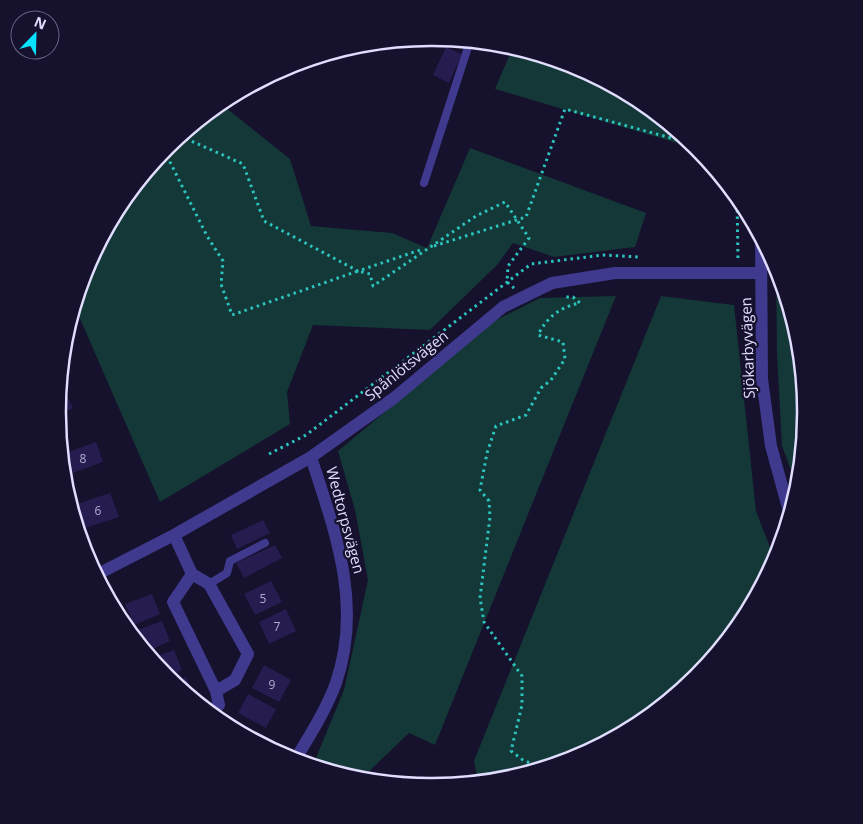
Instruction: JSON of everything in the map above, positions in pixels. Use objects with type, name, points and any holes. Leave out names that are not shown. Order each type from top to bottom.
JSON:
[{"type":"street","name":"Sjökarbyvägen","points":[[761,252],[762,380],[771,446],[786,501]]},
{"type":"street","name":"Spånlötsvägen","points":[[102,572],[174,535],[311,457],[394,398],[503,307],[552,283],[615,273],[761,273]]},
{"type":"street","name":"Wedtorpsvägen","points":[[299,753],[315,727],[336,682],[347,634],[345,576],[337,537],[311,457]]},
{"type":"street","points":[[174,535],[192,574],[209,584],[248,654],[234,680],[216,691]]},
{"type":"street","points":[[192,574],[173,602],[216,691],[220,705],[216,707]]},
{"type":"lane","points":[[424,183],[468,48]]},
{"type":"lane","points":[[209,584],[227,573],[230,561],[265,543]]},
{"type":"path","points":[[188,139],[243,164],[264,221],[358,271],[526,217],[565,109],[675,139]]},
{"type":"path","points":[[738,213],[739,274]]},
{"type":"green space","points":[[510,55],[526,59],[571,74],[614,95],[654,122],[681,144],[495,89]]},
{"type":"green space","points":[[227,109],[290,159],[311,226],[392,233],[427,248],[470,148],[646,213],[635,247],[554,257],[513,243],[497,265],[430,330],[313,325],[287,392],[290,424],[160,502],[79,315],[103,250],[141,189],[190,137]]},
{"type":"green space","points":[[776,290],[785,317],[794,364],[797,412],[792,472],[782,446],[777,354]]},
{"type":"green space","points":[[616,296],[435,745],[409,733],[368,772],[316,759],[344,690],[368,580],[355,510],[338,451],[494,321],[540,298]]},
{"type":"green space","points":[[661,296],[734,305],[756,511],[770,548],[760,574],[722,635],[673,687],[635,716],[614,729],[571,750],[526,765],[477,775],[474,761]]},
{"type":"building","points":[[446,47],[462,54],[449,83],[433,75]]},
{"type":"building","points":[[67,395],[73,408],[66,411]]},
{"type":"building","points":[[96,442],[103,462],[71,474],[68,452]]},
{"type":"building","points":[[110,493],[119,517],[85,528],[77,504]]},
{"type":"building","points":[[263,520],[270,533],[237,549],[231,535]]},
{"type":"building","points":[[275,545],[282,558],[244,578],[236,563]]},
{"type":"building","points":[[271,581],[282,602],[255,615],[244,594]]},
{"type":"building","points":[[152,594],[160,614],[134,625],[125,604]]},
{"type":"building","points":[[286,609],[296,631],[269,644],[259,622]]},
{"type":"building","points":[[162,621],[170,641],[153,649],[138,630]]},
{"type":"building","points":[[174,650],[182,670],[175,673],[159,655]]},
{"type":"building","points":[[264,665],[291,680],[279,702],[252,688]]},
{"type":"building","points":[[186,677],[191,688],[190,687],[182,679]]},
{"type":"building","points":[[248,694],[276,709],[266,728],[238,713]]}]
